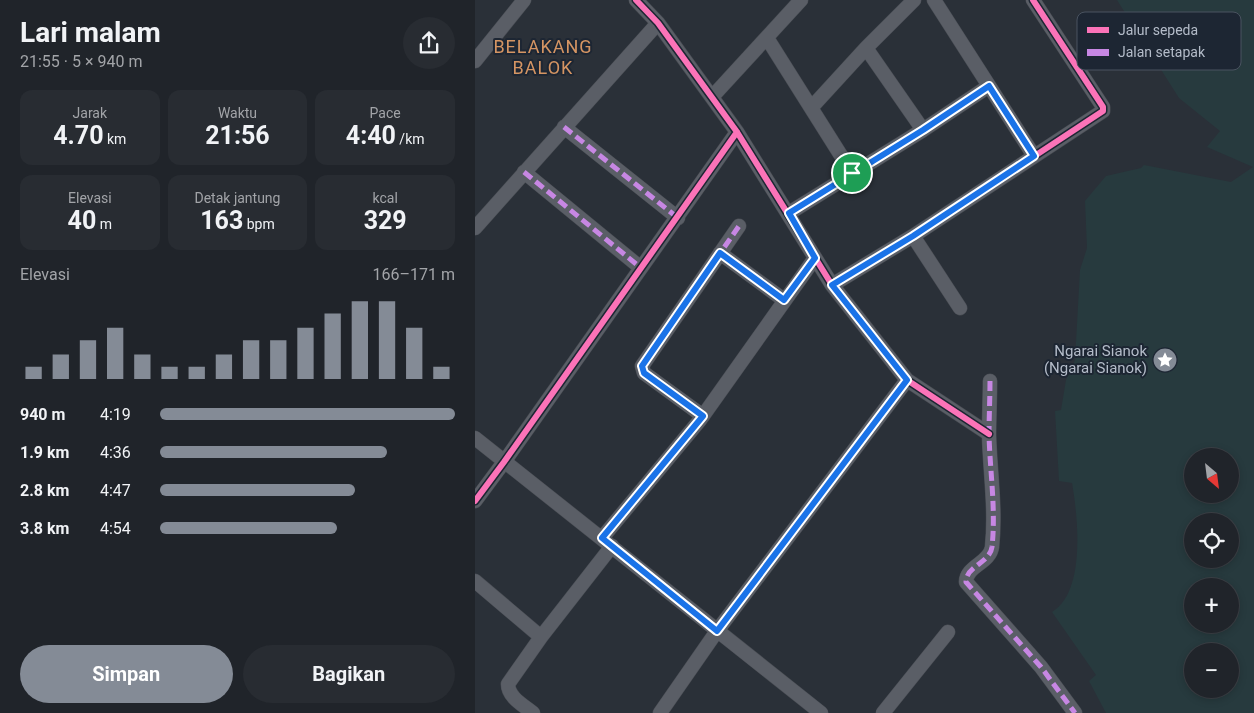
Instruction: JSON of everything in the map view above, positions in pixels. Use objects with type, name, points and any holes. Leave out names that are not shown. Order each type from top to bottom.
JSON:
[{"type":"street","points":[[475,60],[525,0]]},
{"type":"street","points":[[636,0],[659,23],[737,132],[832,285],[907,380],[989,434]]},
{"type":"street","points":[[712,97],[801,0]]},
{"type":"street","points":[[811,108],[866,48],[914,0]]},
{"type":"street","points":[[934,0],[1034,156]]},
{"type":"street","points":[[1033,0],[1077,68]]},
{"type":"street","points":[[475,228],[659,23]]},
{"type":"street","points":[[767,38],[852,173]]},
{"type":"street","points":[[866,48],[923,130]]},
{"type":"street","points":[[832,285],[913,236],[1104,110],[1078,70]]},
{"type":"street","points":[[789,213],[923,130],[989,86]]},
{"type":"street","points":[[564,127],[678,218]]},
{"type":"street","points":[[475,501],[505,462],[737,132]]},
{"type":"street","points":[[524,172],[641,268]]},
{"type":"street","points":[[703,416],[644,373],[642,366],[739,226]]},
{"type":"street","points":[[913,236],[960,308]]},
{"type":"street","points":[[720,253],[784,300]]},
{"type":"street","points":[[533,713],[511,695],[508,690],[508,684],[607,542],[703,416],[815,258]]},
{"type":"street","points":[[660,713],[717,631],[907,380]]},
{"type":"street","points":[[990,381],[989,434],[993,511],[992,549],[986,559],[969,573],[966,582],[1041,667],[1075,713]]},
{"type":"street","points":[[475,438],[821,713]]},
{"type":"street","points":[[475,582],[541,637]]},
{"type":"street","points":[[883,713],[948,632]]},
{"type":"green space","name":"Ngarai Sianok (Ngarai Sianok)","points":[[1117,0],[1254,0],[1254,713],[1106,713],[1089,681],[1096,675],[1052,612],[1063,602],[1070,588],[1075,571],[1077,553],[1076,515],[1072,483],[1059,481],[1055,411],[1061,410],[1066,380],[1075,360],[1080,270],[1087,248],[1085,201],[1106,176],[1141,168],[1144,165],[1231,182],[1253,167],[1207,147],[1220,131],[1179,98],[1161,70],[1241,70],[1241,12],[1125,12]]},
{"type":"marked path","points":[[564,127],[678,218]]},
{"type":"marked path","points":[[524,172],[641,268]]},
{"type":"marked path","points":[[703,416],[644,373],[642,366],[739,226]]},
{"type":"marked path","points":[[720,253],[784,300]]},
{"type":"marked path","points":[[990,381],[989,435],[993,519],[992,547],[987,557],[970,572],[966,582],[1041,667],[1075,713]]},
{"type":"cycle path","points":[[636,0],[658,23],[737,132],[832,285],[907,380],[989,434]]},
{"type":"cycle path","points":[[1033,0],[1077,67]]},
{"type":"cycle path","points":[[832,285],[913,236],[1103,111],[1103,107],[1079,70]]},
{"type":"cycle path","points":[[475,501],[737,132]]},
{"type":"place","name":"Ngarai Sianok (Ngarai Sianok)","points":[[1165,360]]},
{"type":"district","name":"BELAKANG BALOK","points":[[543,56]]},
{"type":"route","points":[[989,86],[1034,156],[913,236],[832,285],[907,380],[812,503],[717,631],[602,538],[703,416],[644,373],[642,366],[720,253],[784,300],[815,258],[789,213],[852,173],[923,130],[989,86]]}]
